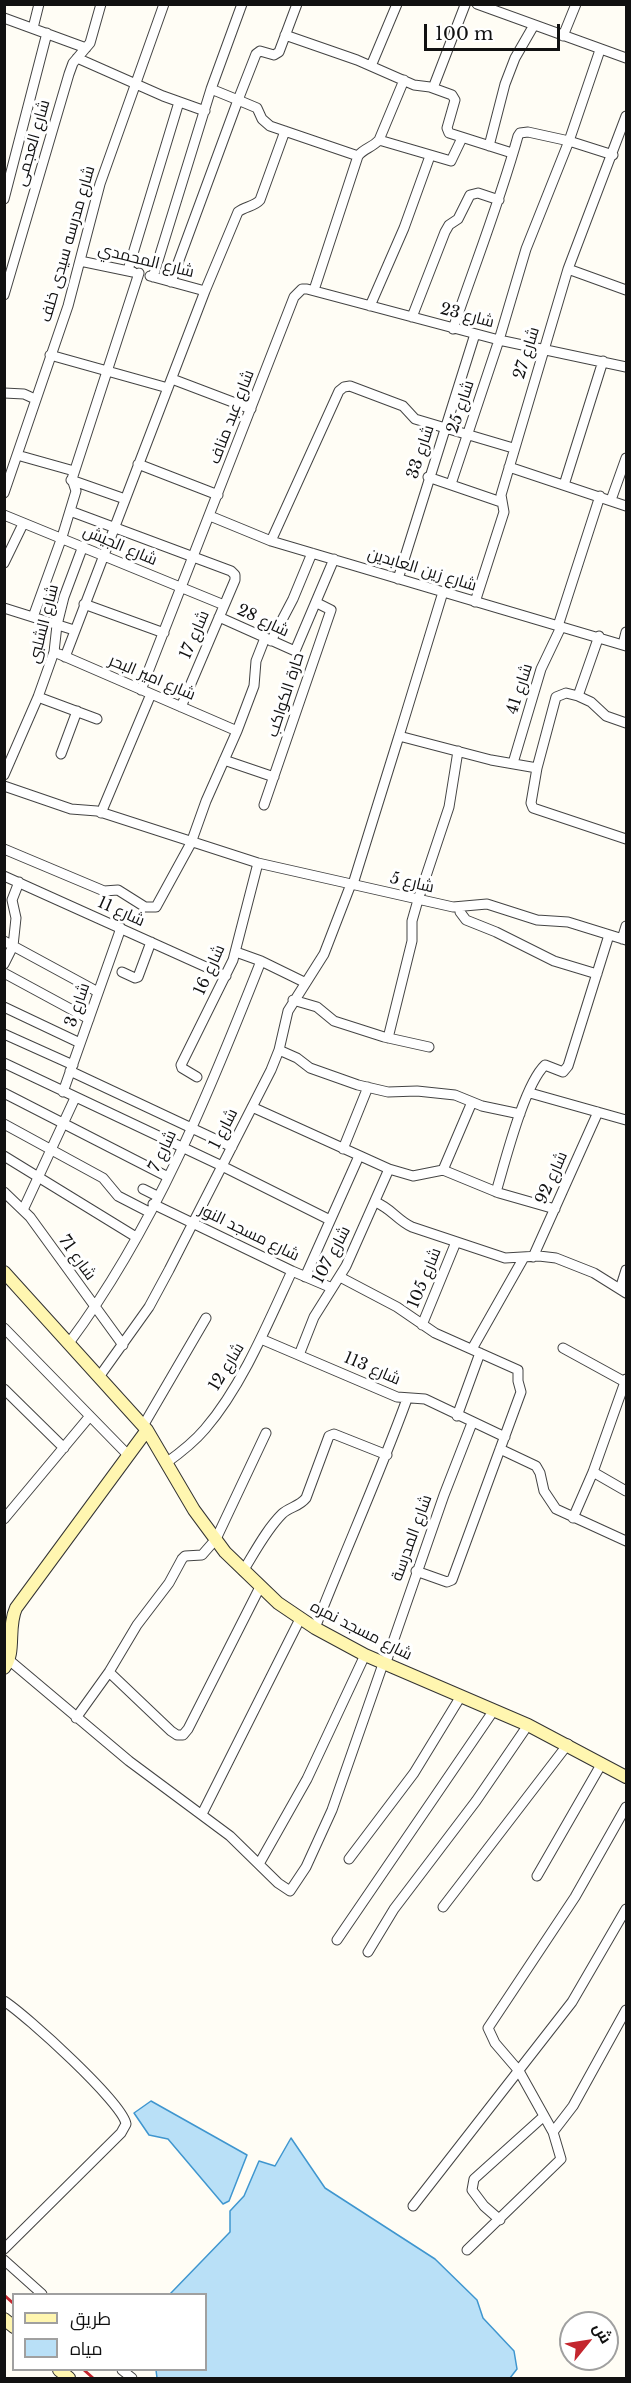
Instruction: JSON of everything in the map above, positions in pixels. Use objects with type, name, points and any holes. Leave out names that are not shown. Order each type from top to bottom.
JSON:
[{"type":"street","points":[[33,28],[39,4]]},
{"type":"street","name":"شارع العجمى","points":[[4,295],[69,74],[92,37],[101,4]]},
{"type":"street","name":"شارع مدرسه سيدى خلف","points":[[4,493],[68,306],[100,184],[165,4]]},
{"type":"street","points":[[153,277],[211,89],[242,4]]},
{"type":"street","points":[[171,282],[256,54],[260,51],[277,54],[297,4]]},
{"type":"street","points":[[371,66],[397,4]]},
{"type":"street","points":[[433,88],[464,5],[470,4]]},
{"type":"street","points":[[477,4],[627,58]]},
{"type":"street","points":[[563,36],[576,4]]},
{"type":"street","points":[[4,18],[86,48]]},
{"type":"street","points":[[489,146],[505,84],[515,58],[534,25]]},
{"type":"street","points":[[5,199],[47,33]]},
{"type":"street","points":[[285,35],[371,66],[414,85],[433,88],[455,97],[447,130],[451,135],[512,153]]},
{"type":"street","name":"شارع 25","points":[[451,484],[499,340],[526,249],[569,141],[600,50]]},
{"type":"street","points":[[77,58],[135,84],[205,111]]},
{"type":"street","points":[[314,290],[357,156],[364,149],[374,146],[379,140],[404,80]]},
{"type":"street","points":[[211,89],[257,108],[267,124],[357,156]]},
{"type":"street","points":[[128,270],[179,102]]},
{"type":"street","name":"شارع 27","points":[[476,602],[504,512],[501,495],[513,448],[568,269],[627,116]]},
{"type":"street","points":[[65,657],[205,291],[238,212],[244,207],[255,205],[261,197],[285,131]]},
{"type":"street","points":[[453,329],[499,200],[518,136],[524,132],[569,141],[613,155]]},
{"type":"street","points":[[379,140],[453,161],[462,138]]},
{"type":"street","points":[[370,306],[404,228],[430,156]]},
{"type":"street","points":[[412,317],[448,225],[458,219],[470,195],[478,193],[499,200]]},
{"type":"street","name":"شارع المحمدي","points":[[80,261],[128,270],[205,291]]},
{"type":"street","points":[[568,269],[627,290]]},
{"type":"street","points":[[33,617],[62,537],[76,489],[73,475],[139,273]]},
{"type":"street","name":"شارع 23","points":[[302,289],[314,290],[453,329],[627,367]]},
{"type":"street","name":"شارع عبد مناف","points":[[141,690],[294,297],[302,289]]},
{"type":"street","name":"شارع 33","points":[[398,579],[428,477],[476,334]]},
{"type":"street","points":[[50,355],[107,371],[170,384],[251,409]]},
{"type":"street","points":[[564,485],[603,361]]},
{"type":"street","points":[[271,541],[342,387],[350,386],[403,406],[415,418],[513,448]]},
{"type":"street","points":[[4,393],[24,394],[35,399]]},
{"type":"street","points":[[17,455],[73,475],[125,499]]},
{"type":"street","points":[[612,500],[627,458]]},
{"type":"street","points":[[138,464],[218,495]]},
{"type":"street","points":[[509,467],[627,506]]},
{"type":"street","points":[[428,477],[501,502]]},
{"type":"street","name":"شارع 41","points":[[513,763],[541,669],[559,626],[600,496]]},
{"type":"street","points":[[70,511],[194,557]]},
{"type":"street","name":"شارع الجيش","points":[[4,514],[23,524],[62,537],[224,605]]},
{"type":"street","name":"شارع زين العابدين","points":[[210,516],[271,541],[625,645]]},
{"type":"street","points":[[4,563],[23,524]]},
{"type":"street","name":"شارع الشلبى","points":[[4,775],[38,697],[54,652],[57,625],[64,597],[83,546]]},
{"type":"street","points":[[4,849],[104,891],[118,890],[149,908],[156,907],[191,843],[206,801],[237,731],[254,686],[256,661],[293,599],[312,553]]},
{"type":"street","name":"شارع 17","points":[[181,707],[235,580],[235,575],[231,571],[194,557]]},
{"type":"street","points":[[317,603],[334,559]]},
{"type":"street","name":"شارع 1","points":[[99,1377],[149,1307],[279,1050],[284,1025],[293,1000],[324,954],[352,884],[443,592]]},
{"type":"street","name":"شارع 28","points":[[219,617],[295,651],[317,603]]},
{"type":"street","name":"حارة الكواكب","points":[[264,805],[331,610],[317,603]]},
{"type":"street","points":[[84,604],[164,633]]},
{"type":"street","points":[[6,612],[33,617],[74,630]]},
{"type":"street","points":[[625,645],[627,632]]},
{"type":"street","points":[[578,696],[598,636]]},
{"type":"street","name":"شارع امير البحر","points":[[54,652],[237,731]]},
{"type":"street","points":[[627,723],[606,716],[594,705],[578,696],[566,693],[556,697],[537,768],[531,803],[533,808],[627,839]]},
{"type":"street","points":[[101,813],[151,694]]},
{"type":"street","points":[[38,697],[98,719]]},
{"type":"street","points":[[61,754],[77,711]]},
{"type":"street","points":[[399,736],[491,760],[537,768]]},
{"type":"street","points":[[388,1038],[412,941],[412,921],[449,807],[458,751]]},
{"type":"street","points":[[224,760],[274,777]]},
{"type":"street","name":"شارع 5","points":[[4,786],[71,809],[101,813],[258,863],[418,900],[460,907],[477,903],[488,904],[537,920],[568,922],[625,940]]},
{"type":"street","name":"شارع 16","points":[[197,1077],[181,1065],[236,952],[258,863]]},
{"type":"street","name":"شارع 11","points":[[4,876],[226,976]]},
{"type":"street","points":[[4,964],[16,918],[12,900],[19,882]]},
{"type":"street","points":[[460,907],[460,912],[466,920],[554,961],[597,974]]},
{"type":"street","points":[[625,940],[627,926]]},
{"type":"street","name":"شارع 3","points":[[63,1092],[121,928]]},
{"type":"street","points":[[496,1192],[520,1114],[544,1065],[566,1071],[609,935]]},
{"type":"street","points":[[122,972],[135,978],[138,977],[151,942]]},
{"type":"street","points":[[9,944],[98,992]]},
{"type":"street","points":[[236,952],[261,961],[304,982]]},
{"type":"street","name":"شارع 7","points":[[69,1343],[95,1307],[168,1178],[261,961]]},
{"type":"street","points":[[4,973],[89,1019]]},
{"type":"street","points":[[293,1000],[317,1007],[326,1017],[334,1021],[388,1038],[429,1047]]},
{"type":"street","points":[[4,1007],[80,1043]]},
{"type":"street","points":[[4,1034],[231,1147]]},
{"type":"street","points":[[279,1050],[297,1058],[310,1068],[368,1087],[388,1092],[417,1091],[455,1095],[472,1102],[520,1114]]},
{"type":"street","points":[[4,1063],[330,1220]]},
{"type":"street","points":[[343,1149],[368,1087]]},
{"type":"street","points":[[4,1093],[168,1178]]},
{"type":"street","points":[[530,1093],[627,1120]]},
{"type":"street","points":[[23,1210],[75,1098]]},
{"type":"street","points":[[443,1170],[472,1102]]},
{"type":"street","points":[[252,1107],[389,1169],[413,1176],[443,1170],[496,1192],[555,1209]]},
{"type":"street","name":"شارع 92","points":[[533,1257],[598,1112]]},
{"type":"street","points":[[4,1124],[103,1178],[118,1196],[153,1204]]},
{"type":"street","points":[[4,1156],[136,1237]]},
{"type":"street","points":[[305,1277],[359,1156]]},
{"type":"street","name":"شارع 107","points":[[298,1354],[314,1317],[340,1277],[389,1169]]},
{"type":"street","points":[[143,1189],[153,1204]]},
{"type":"street","name":"شارع 71","points":[[6,1197],[23,1210],[123,1345]]},
{"type":"street","points":[[375,1202],[391,1209],[401,1221],[412,1227],[505,1258],[548,1256],[576,1265],[623,1291],[627,1270]]},
{"type":"street","name":"شارع مسجد النور","points":[[153,1204],[292,1271],[333,1288]]},
{"type":"street","name":"شارع 105","points":[[422,1325],[456,1242]]},
{"type":"street","points":[[457,1416],[476,1351],[522,1259]]},
{"type":"street","name":"شارع 12","points":[[166,1463],[194,1441],[213,1420],[261,1340],[292,1271]]},
{"type":"street","name":"شارع مسجد نمره","points":[[4,1272],[145,1428],[194,1510],[243,1571],[260,1587],[300,1619],[364,1655],[528,1725],[627,1777]]},
{"type":"street","points":[[340,1277],[397,1307],[447,1339],[518,1370],[521,1392],[452,1580],[447,1582],[416,1571]]},
{"type":"street","points":[[206,1318],[128,1455],[16,1608],[10,1623],[7,1664],[129,1761],[230,1836],[259,1864],[307,1779],[364,1655]]},
{"type":"street","points":[[4,1328],[128,1455]]},
{"type":"street","name":"شارع 113","points":[[261,1340],[407,1399],[425,1399],[505,1437]]},
{"type":"street","points":[[563,1348],[625,1385],[593,1472],[573,1518]]},
{"type":"street","points":[[4,1389],[64,1448]]},
{"type":"street","points":[[315,1628],[364,1503],[387,1455],[407,1399]]},
{"type":"street","points":[[4,1518],[90,1416]]},
{"type":"street","name":"شارع المدرسة","points":[[259,1864],[287,1891],[292,1890],[332,1810],[416,1571],[472,1423]]},
{"type":"street","points":[[76,1718],[184,1558],[202,1555],[216,1539],[266,1433]]},
{"type":"street","points":[[243,1571],[279,1517],[306,1498],[329,1436],[334,1434],[387,1455]]},
{"type":"street","points":[[500,1449],[536,1466],[550,1503],[573,1518],[627,1541]]},
{"type":"street","points":[[593,1472],[627,1491]]},
{"type":"street","points":[[109,1672],[171,1731],[177,1735],[183,1735],[260,1587]]},
{"type":"street","points":[[202,1814],[300,1619]]},
{"type":"street","points":[[348,1859],[414,1773],[461,1696]]},
{"type":"street","points":[[337,1940],[494,1710]]},
{"type":"street","points":[[368,1953],[394,1909],[476,1801],[528,1725]]},
{"type":"street","points":[[442,1907],[568,1744]]},
{"type":"street","points":[[537,1876],[602,1763]]},
{"type":"street","points":[[466,2250],[500,2220],[561,2159],[553,2132],[519,2072],[488,2031],[490,2024],[575,1897],[627,1808]]},
{"type":"street","points":[[413,2206],[572,2002],[627,1909]]},
{"type":"street","points":[[4,2001],[34,2025],[111,2099],[123,2114],[126,2124],[121,2133],[4,2248]]},
{"type":"street","points":[[553,2132],[573,2106],[627,2010]]},
{"type":"street","points":[[500,2220],[484,2206],[472,2190],[474,2179],[544,2116]]},
{"type":"street","points":[[4,2260],[40,2293]]},
{"type":"water","points":[[151,2101],[247,2155],[229,2201],[223,2204],[168,2139],[149,2135],[134,2113]]},
{"type":"water","points":[[291,2138],[325,2188],[435,2259],[477,2300],[483,2318],[514,2351],[517,2369],[510,2378],[157,2378],[156,2371],[207,2371],[207,2293],[171,2293],[230,2232],[230,2211],[244,2196],[259,2161],[275,2166]]},
{"type":"railway","points":[[4,2295],[12,2302]]},
{"type":"railway","points":[[85,2371],[93,2378]]}]
